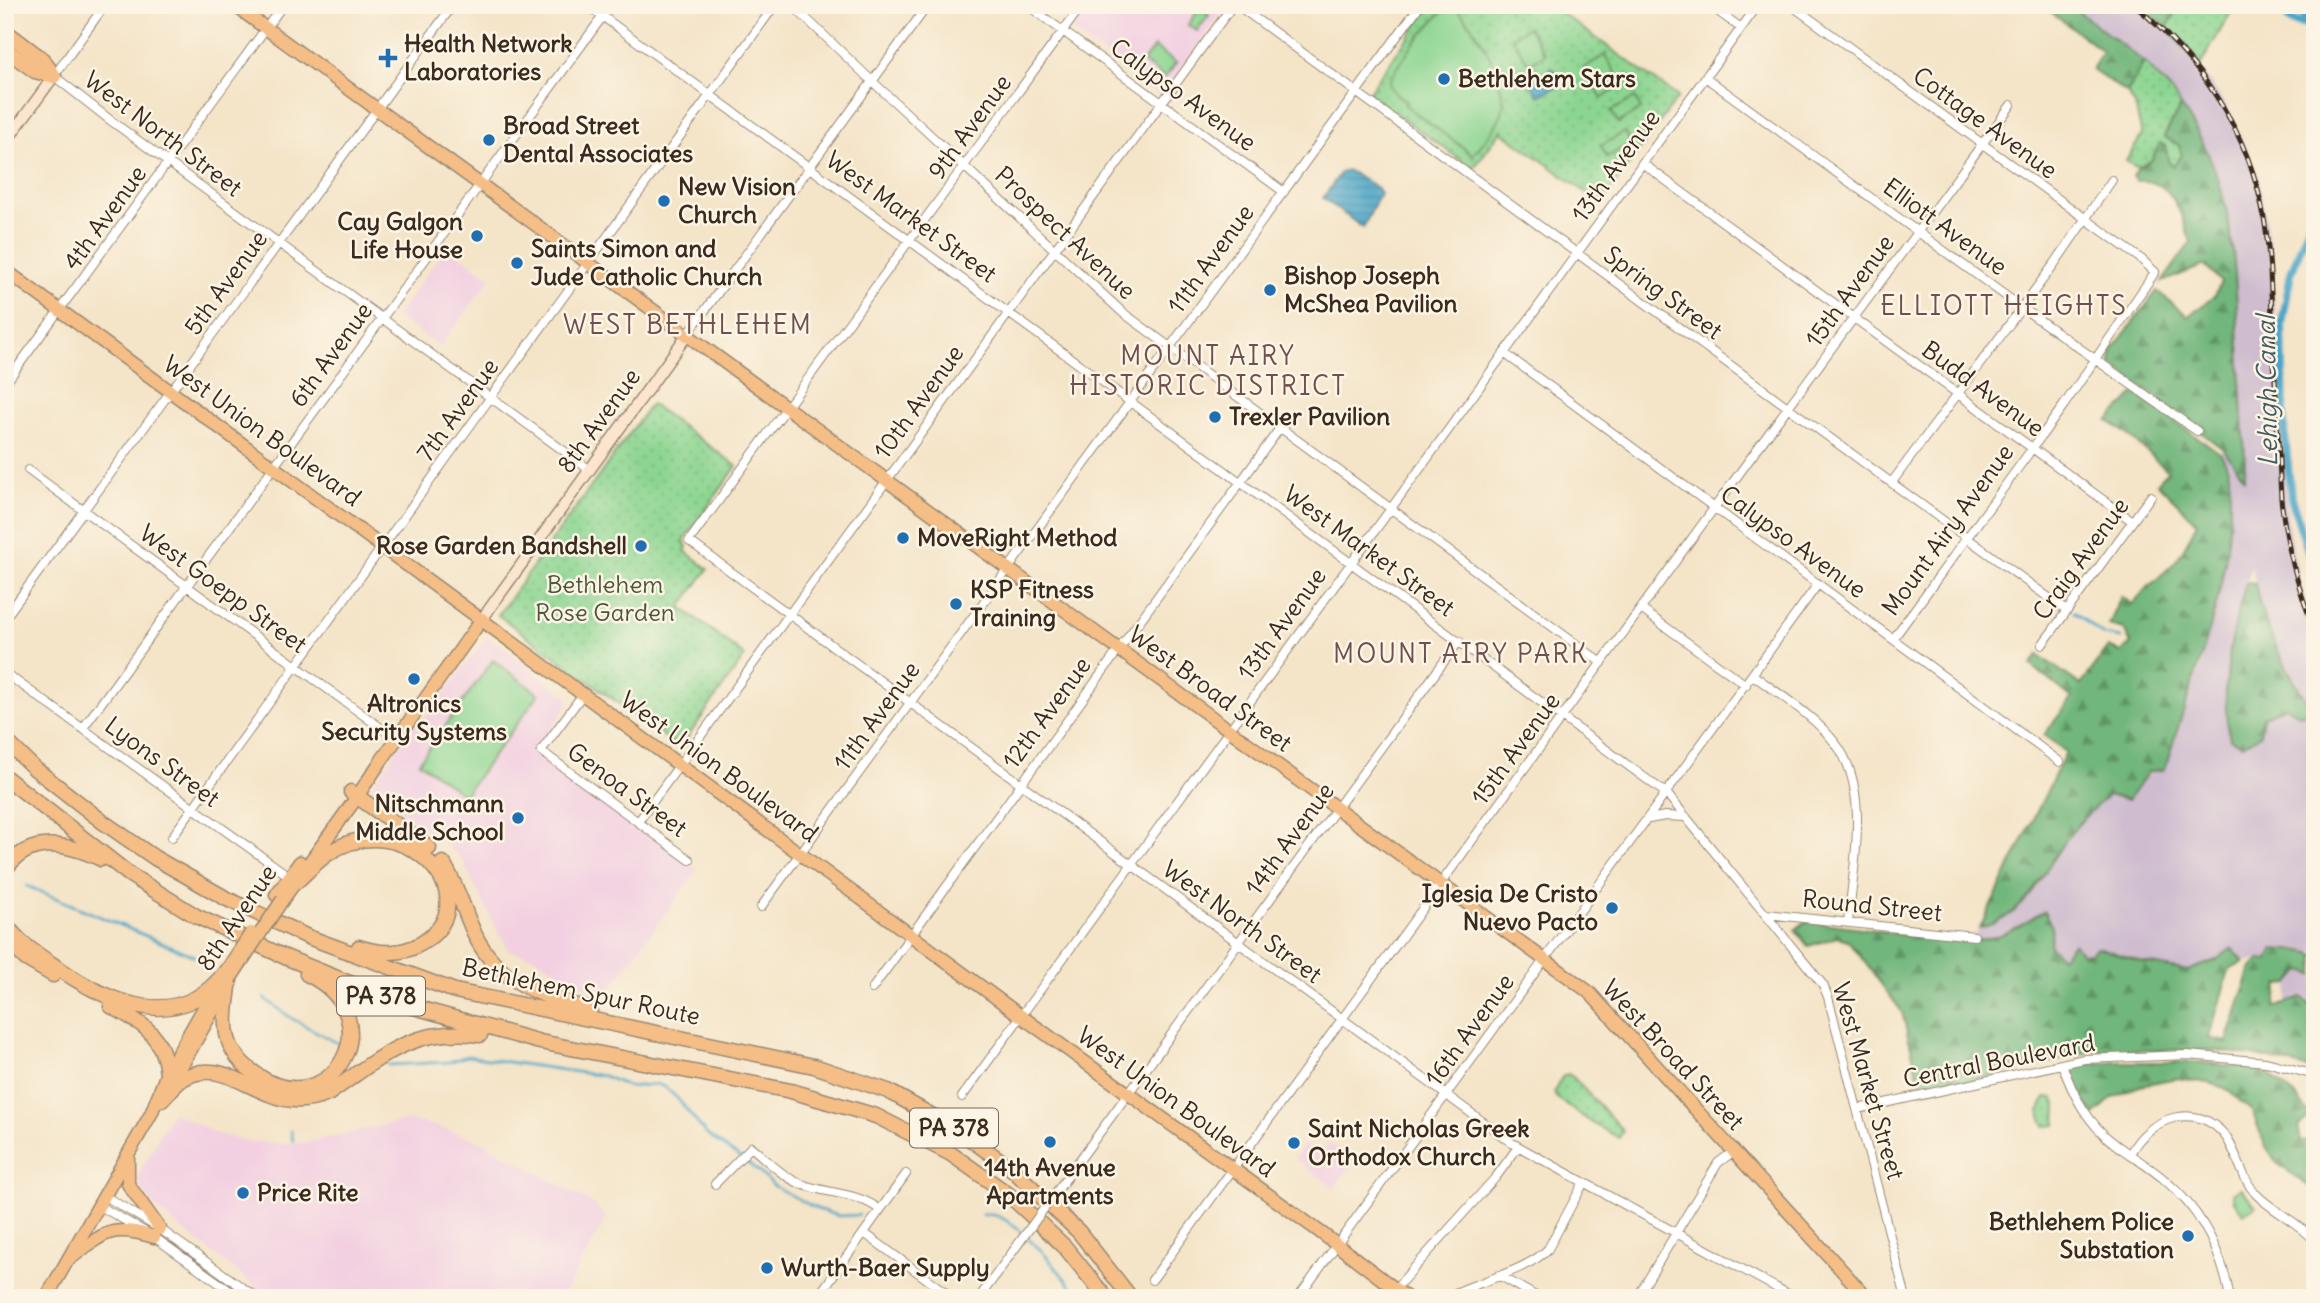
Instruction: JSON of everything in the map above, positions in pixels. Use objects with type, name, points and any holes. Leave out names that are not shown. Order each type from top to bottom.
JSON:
[{"type":"highway","points":[[5,31],[42,59],[54,76]]},
{"type":"highway","points":[[5,49],[34,71],[54,76]]},
{"type":"highway","name":"Bethlehem Spur Route","points":[[5,740],[34,768],[103,822],[155,858],[227,899],[308,937],[455,990],[814,1066],[888,1091],[956,1129],[1011,1168],[1079,1232],[1131,1298]]},
{"type":"highway","name":"PA 378","points":[[5,777],[130,875],[196,916],[396,1002],[540,1042],[791,1091],[876,1116],[951,1154],[1008,1194],[1065,1247],[1106,1298]]},
{"type":"highway","points":[[227,899],[367,950],[391,953],[409,949],[432,936],[442,922],[446,909],[446,892],[439,875],[416,849],[352,798]]},
{"type":"highway","points":[[352,798],[426,846],[441,860],[461,897],[479,942],[501,970],[517,982],[556,1000],[679,1036]]},
{"type":"highway","points":[[293,879],[329,853],[360,840],[388,839],[416,849]]},
{"type":"highway","points":[[5,870],[21,853],[46,844],[60,845],[97,857],[130,875]]},
{"type":"highway","points":[[5,923],[24,944],[76,981],[128,1005],[152,1007],[187,1001],[228,975]]},
{"type":"highway","points":[[228,975],[225,1026],[234,1052],[253,1072],[275,1085],[305,1088],[327,1078],[342,1061],[350,1043],[351,1032],[346,1012],[337,996],[320,981],[229,932]]},
{"type":"highway","points":[[5,938],[35,965],[134,1018],[145,1027],[161,1046],[167,1087],[204,1071],[216,1072],[243,1080],[269,1094],[306,1101],[328,1094],[416,1038],[462,1032],[540,1042]]},
{"type":"main road","name":"West Broad Street","points":[[234,5],[1600,1003],[1867,1298]]},
{"type":"main road","points":[[5,143],[54,76]]},
{"type":"main road","name":"West Union Boulevard","points":[[5,270],[1407,1298]]},
{"type":"main road","name":"8th Avenue","points":[[46,1298],[228,975],[279,897],[687,335]]},
{"type":"main road","points":[[130,1150],[128,1184],[158,1233]]},
{"type":"main road","points":[[65,1263],[114,1230],[158,1233]]},
{"type":"street","points":[[54,76],[105,5]]},
{"type":"street","name":"4th Avenue","points":[[5,384],[283,5]]},
{"type":"street","name":"5th Avenue","points":[[5,618],[453,5]]},
{"type":"street","name":"West Market Street","points":[[587,5],[1667,794],[1823,985],[1906,1298]]},
{"type":"street","name":"6th Avenue","points":[[83,728],[611,5]]},
{"type":"street","name":"7th Avenue","points":[[172,837],[775,5]]},
{"type":"street","name":"Prospect Avenue","points":[[792,5],[1122,312],[1602,663]]},
{"type":"street","name":"8th Avenue","points":[[687,335],[928,5]]},
{"type":"street","name":"Calypso Avenue","points":[[1027,5],[1284,192]]},
{"type":"street","name":"9th Avenue","points":[[689,541],[910,239],[966,167],[1082,5]]},
{"type":"street","name":"Spring Street","points":[[1235,5],[2067,611]]},
{"type":"street","name":"10th Avenue","points":[[638,822],[1235,5]]},
{"type":"street","name":"11th Avenue","points":[[761,907],[1420,5]]},
{"type":"street","points":[[1709,5],[1741,28]]},
{"type":"street","name":"13th Avenue","points":[[962,1097],[1758,5]]},
{"type":"street","name":"Cottage Avenue","points":[[1791,5],[2141,259],[2155,272]]},
{"type":"street","name":"West North Street","points":[[54,76],[590,470]]},
{"type":"street","name":"Elliott Avenue","points":[[1705,77],[2021,307],[2197,431]]},
{"type":"street","name":"15th Avenue","points":[[1152,1280],[2011,105]]},
{"type":"street","name":"Budd Avenue","points":[[1642,163],[2132,521]]},
{"type":"street","points":[[1892,482],[2086,220],[2112,180]]},
{"type":"street","name":"Mount Airy Avenue","points":[[1892,639],[2155,272]]},
{"type":"street","name":"Calypso Avenue","points":[[1504,353],[2060,762]]},
{"type":"street","name":"12th Avenue","points":[[872,989],[1280,428]]},
{"type":"street","name":"West Goepp Street","points":[[28,470],[396,739]]},
{"type":"street","name":"Craig Avenue","points":[[2042,645],[2151,496]]},
{"type":"street","name":"West North Street","points":[[689,541],[1518,1147],[1796,1298]]},
{"type":"street","name":"16th Avenue","points":[[1298,1298],[1818,584]]},
{"type":"street","points":[[1641,609],[1746,685]]},
{"type":"street","name":"14th Avenue","points":[[979,1298],[1459,641]]},
{"type":"street","name":"Lyons Street","points":[[5,673],[293,879]]},
{"type":"street","points":[[1753,676],[1826,732],[1850,768],[1858,814],[1848,923]]},
{"type":"street","name":"Genoa Street","points":[[583,694],[541,751],[690,860]]},
{"type":"street","points":[[1649,819],[1665,816],[1686,817]]},
{"type":"street","name":"Round Street","points":[[1766,914],[1974,936]]},
{"type":"street","name":"Central Boulevard","points":[[1858,1109],[2084,1059],[2188,1055],[2266,1062],[2315,1075]]},
{"type":"street","points":[[2062,1065],[2086,1116],[2107,1138],[2169,1183],[2197,1215],[2218,1252],[2230,1298]]},
{"type":"street","points":[[2130,1154],[2144,1134],[2170,1117],[2188,1116],[2206,1120],[2226,1137],[2256,1194],[2301,1226],[2315,1241]]},
{"type":"street","points":[[715,1184],[751,1147],[796,1182],[859,1198],[880,1210]]},
{"type":"street","points":[[1396,1288],[1496,1177],[1518,1147]]},
{"type":"street","points":[[1637,1298],[1718,1163],[1734,1151]]},
{"type":"street","points":[[817,1298],[906,1174]]},
{"type":"street","points":[[1445,1298],[1466,1286],[1518,1268],[1545,1252],[1583,1184]]},
{"type":"street","points":[[100,1200],[158,1233],[257,1298]]},
{"type":"street","points":[[158,1233],[240,1298]]},
{"type":"street","points":[[864,1233],[953,1298]]},
{"type":"street","points":[[1499,1275],[1539,1298]]},
{"type":"shaded area","points":[[1091,5],[1221,5],[1225,9],[1161,97],[1072,31]]},
{"type":"shaded area","points":[[2070,5],[2140,5],[2162,23],[2187,49],[2231,113],[2260,182],[2270,249],[2290,537],[2300,583],[2315,620],[2315,955],[2302,949],[2274,949],[2268,960],[2244,962],[2232,948],[2216,960],[2188,971],[2145,963],[2097,947],[2090,953],[2061,958],[2050,946],[2052,927],[2043,912],[1989,939],[1971,941],[1980,928],[2000,922],[2083,817],[2110,794],[2128,800],[2148,772],[2165,769],[2201,664],[2227,556],[2229,466],[2220,453],[2223,449],[2239,471],[2237,295],[2232,232],[2224,195],[2189,117],[2170,90],[2143,62]],"holes":[[[2252,566],[2257,598],[2269,634],[2287,669],[2301,715],[2285,706],[2263,717],[2260,735],[2225,699],[2237,612]]]},
{"type":"shaded area","points":[[447,246],[491,278],[440,347],[396,316]]},
{"type":"shaded area","name":"Nitschmann Middle School","points":[[486,638],[493,640],[568,697],[568,704],[535,752],[690,866],[698,869],[607,993],[580,985],[535,957],[510,951],[493,923],[463,861],[371,787],[407,735],[426,717]]},
{"type":"shaded area","points":[[2301,971],[2315,973],[2315,1010],[2302,997],[2287,1003],[2289,984]]},
{"type":"shaded area","points":[[172,1112],[217,1134],[245,1141],[280,1144],[307,1142],[408,1120],[428,1124],[479,1140],[592,1203],[607,1217],[562,1298],[264,1298],[253,1291],[256,1287],[157,1210],[142,1192],[138,1182],[139,1173]]},
{"type":"shaded area","points":[[1330,1143],[1354,1161],[1334,1188],[1294,1158],[1305,1145],[1320,1154]]},
{"type":"green space","points":[[1431,5],[1550,5],[1678,97],[1601,203],[1501,131],[1473,169],[1368,93]]},
{"type":"green space","name":"Bethlehem Stars","points":[[1448,5],[1453,5],[1482,41],[1492,61],[1504,99],[1503,111],[1496,124],[1473,155],[1405,105],[1406,101],[1397,95],[1389,81],[1412,45]]},
{"type":"green space","points":[[2042,5],[2070,5],[2144,62],[2127,93],[2092,70],[2102,51]]},
{"type":"green space","points":[[2140,5],[2179,5],[2167,28]]},
{"type":"green space","points":[[2179,5],[2235,5],[2200,66],[2167,28]]},
{"type":"green space","points":[[1199,8],[1209,15],[1197,31],[1188,25]]},
{"type":"green space","points":[[1528,27],[1545,54],[1529,64],[1512,37]]},
{"type":"green space","points":[[1154,47],[1176,63],[1165,78],[1143,62]]},
{"type":"green space","points":[[1605,55],[1623,85],[1602,98],[1584,68]]},
{"type":"green space","points":[[2144,62],[2181,106],[2164,136],[2179,145],[2182,155],[2174,166],[2168,161],[2166,146],[2151,161],[2138,168],[2126,161],[2142,135],[2135,105],[2127,93]]},
{"type":"green space","points":[[1635,98],[1641,109],[1618,123],[1611,111]]},
{"type":"green space","points":[[2181,106],[2212,163],[2228,220],[2235,280],[2245,478],[2223,449],[2111,364],[2112,350],[2157,291],[2188,316],[2215,296],[2221,282],[2205,265],[2162,282],[2191,242],[2179,209],[2167,191],[2159,185],[2136,181],[2133,176],[2138,168],[2151,161],[2160,143],[2166,146],[2168,161],[2173,166],[2182,156],[2179,145],[2164,137]]},
{"type":"green space","points":[[1624,132],[1631,143],[1607,157],[1601,146]]},
{"type":"green space","points":[[2133,395],[2138,395],[2220,453],[2228,469],[2229,534],[2217,603],[2208,636],[2165,769],[2148,772],[2128,800],[2109,795],[2103,800],[2070,834],[2022,904],[1997,922],[1980,928],[2066,752],[2044,735],[2072,698],[2031,665],[2038,655],[2081,685],[2108,647],[2121,652],[2131,644],[2124,629],[2109,625],[2121,597],[2133,604],[2178,559],[2197,523],[2157,483],[2168,471],[2127,434],[2108,421]]},
{"type":"green space","name":"Bethlehem Rose Garden","points":[[651,404],[737,466],[684,540],[687,547],[685,551],[708,569],[681,607],[745,656],[680,748],[498,615]]},
{"type":"green space","points":[[2246,583],[2255,584],[2270,634],[2312,710],[2301,715],[2285,706],[2263,717],[2260,735],[2242,745],[2230,739],[2226,701],[2232,641]]},
{"type":"green space","points":[[493,660],[539,694],[464,795],[419,762]]},
{"type":"green space","points":[[2044,911],[2052,927],[2050,946],[2061,957],[2074,943],[2082,954],[2090,953],[2097,947],[2145,963],[2188,971],[2216,960],[2232,948],[2244,962],[2229,970],[2209,1038],[2227,1042],[2251,969],[2260,959],[2268,960],[2274,949],[2315,955],[2314,975],[2301,971],[2289,984],[2279,985],[2275,1007],[2302,997],[2315,1010],[2315,1070],[2253,1055],[2208,1050],[2096,1051],[1922,1092],[1902,1012],[1848,940],[1838,937],[1808,946],[1795,930],[1805,922],[1921,937],[1974,940],[2001,934]]},
{"type":"green space","points":[[2102,1062],[2199,1062],[2264,1070],[2297,1098],[2311,1116],[2298,1126],[2301,1141],[2315,1140],[2315,1191],[2277,1163],[2265,1145],[2252,1111],[2225,1088],[2177,1078],[2141,1085],[2111,1099],[2094,1115],[2067,1069]]},
{"type":"green space","points":[[1568,1074],[1623,1131],[1619,1138],[1592,1123],[1556,1097],[1554,1092],[1562,1077]]},
{"type":"green space","points":[[2046,1097],[2053,1098],[2057,1106],[2056,1125],[2045,1126],[2039,1111]]},
{"type":"green space","points":[[2241,1188],[2256,1206],[2243,1214],[2233,1200],[2233,1194]]},
{"type":"water","points":[[1553,68],[1562,84],[1539,96],[1530,82]]},
{"type":"water","points":[[1347,170],[1377,188],[1380,194],[1363,228],[1323,198],[1341,172]]},
{"type":"waterway","points":[[2277,5],[2290,21],[2312,26]]},
{"type":"waterway","name":"Lehigh Canal","points":[[2294,5],[2311,24]]},
{"type":"waterway","name":"Lehigh Canal","points":[[2315,209],[2291,273],[2282,324],[2284,426],[2291,498],[2315,573]]},
{"type":"waterway","points":[[2074,612],[2103,635],[2121,638]]},
{"type":"waterway","points":[[27,886],[201,959]]},
{"type":"waterway","points":[[264,998],[291,1018],[339,1044]]},
{"type":"waterway","points":[[388,1065],[449,1062],[467,1056],[604,1076],[629,1087],[656,1084],[665,1087],[678,1099],[706,1134],[757,1170],[774,1186],[817,1209],[839,1216],[859,1215]]},
{"type":"waterway","points":[[291,1131],[293,1141]]},
{"type":"waterway","points":[[982,1215],[999,1217],[1022,1233]]},
{"type":"waterway","points":[[1027,1238],[1042,1251],[1081,1298]]},
{"type":"railway","points":[[2134,5],[2180,49],[2218,100],[2234,127],[2257,187],[2264,218],[2269,264],[2283,516],[2303,599],[2315,631]]},
{"type":"place","name":"Health Network Laboratories","points":[[388,58]]},
{"type":"place","name":"Bethlehem Stars","points":[[1444,79]]},
{"type":"place","name":"Broad Street Dental Associates","points":[[489,140]]},
{"type":"place","name":"New Vision Church","points":[[664,201]]},
{"type":"place","name":"Cay Galgon Life House","points":[[477,236]]},
{"type":"place","name":"Saints Simon and Jude Catholic Church","points":[[517,263]]},
{"type":"place","name":"Bishop Joseph McShea Pavilion","points":[[1270,290]]},
{"type":"place","name":"Trexler Pavilion","points":[[1215,417]]},
{"type":"place","name":"MoveRight Method","points":[[903,538]]},
{"type":"place","name":"Rose Garden Bandshell","points":[[641,546]]},
{"type":"place","name":"KSP Fitness Training","points":[[956,604]]},
{"type":"place","name":"Altronics Security Systems","points":[[414,679]]},
{"type":"place","name":"Nitschmann Middle School","points":[[518,818]]},
{"type":"place","name":"Iglesia De Cristo Nuevo Pacto","points":[[1612,908]]},
{"type":"place","name":"14th Avenue Apartments","points":[[1050,1142]]},
{"type":"place","name":"Saint Nicholas Greek Orthodox Church","points":[[1294,1143]]},
{"type":"place","name":"Price Rite","points":[[243,1193]]},
{"type":"place","name":"Bethlehem Police Substation","points":[[2188,1236]]},
{"type":"place","name":"Wurth-Baer Supply","points":[[767,1268]]},
{"type":"district","name":"ELLIOTT HEIGHTS","points":[[2004,306]]},
{"type":"district","name":"WEST BETHLEHEM","points":[[688,325]]},
{"type":"district","name":"MOUNT AIRY HISTORIC DISTRICT","points":[[1208,371]]},
{"type":"district","name":"MOUNT AIRY PARK","points":[[1461,654]]}]
